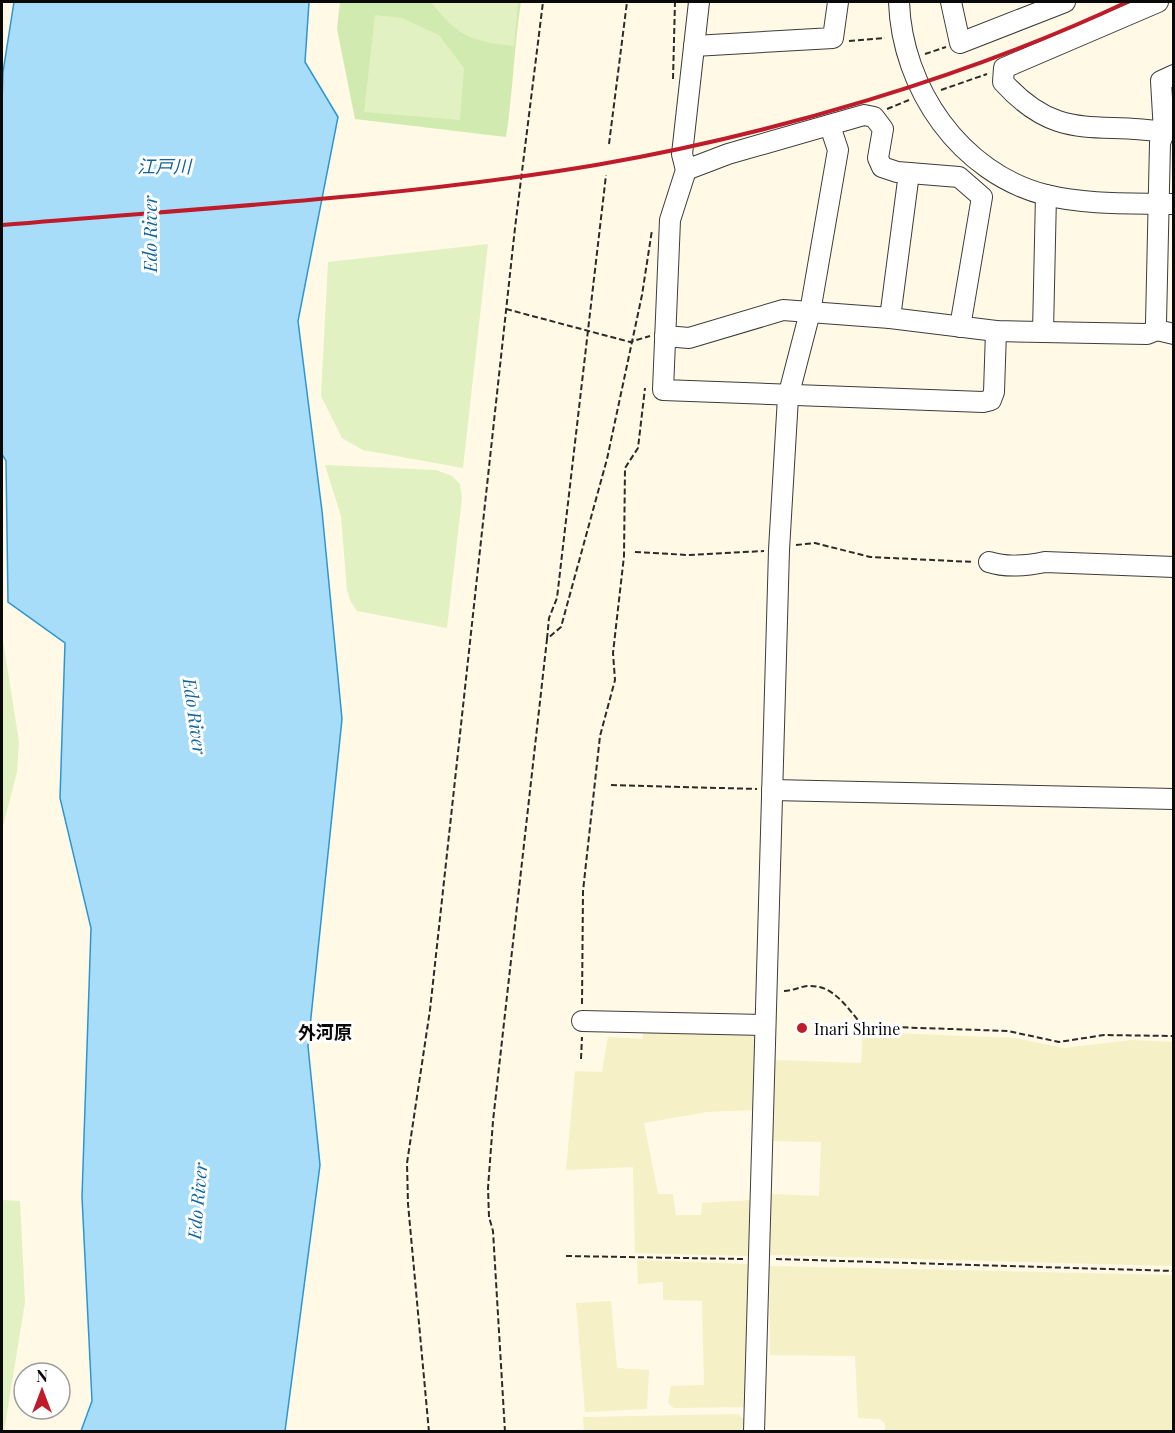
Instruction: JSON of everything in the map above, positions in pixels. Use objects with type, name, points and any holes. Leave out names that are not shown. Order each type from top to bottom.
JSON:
[{"type":"street","points":[[699,2],[682,154],[686,170],[670,220],[654,336],[663,390],[788,397],[983,402],[991,400],[996,332]]},
{"type":"street","points":[[694,46],[833,38],[838,2]]},
{"type":"street","points":[[899,2],[899,24],[913,73],[930,107],[948,132],[973,157],[1018,184],[1046,195],[1090,202],[1166,204]]},
{"type":"street","points":[[951,2],[960,43],[1065,2]]},
{"type":"street","points":[[1158,2],[1004,68],[1002,73],[1003,82],[1015,95],[1046,116],[1064,123],[1103,129],[1169,131]]},
{"type":"street","points":[[654,336],[689,338],[783,310],[890,318],[996,332],[1147,334],[1165,332],[1166,204],[1160,143],[1169,131],[1161,81],[1173,75]]},
{"type":"street","points":[[686,170],[728,154],[864,115],[874,117],[883,129],[878,158],[882,167],[909,173],[959,177],[982,197],[960,327]]},
{"type":"street","points":[[754,1431],[764,1025],[778,790],[779,549],[788,397],[810,312],[838,150],[830,126]]},
{"type":"street","points":[[890,318],[909,173]]},
{"type":"street","points":[[1043,332],[1046,195]]},
{"type":"street","points":[[989,562],[1000,565],[1026,566],[1045,562],[1173,567]]},
{"type":"street","points":[[778,790],[1173,800]]},
{"type":"street","points":[[582,1021],[764,1025]]},
{"type":"path","points":[[429,1431],[407,1163],[430,1010],[543,2]]},
{"type":"path","points":[[609,144],[627,2]]},
{"type":"path","points":[[673,86],[675,2]]},
{"type":"path","points":[[833,38],[843,41],[888,38]]},
{"type":"path","points":[[921,55],[960,43]]},
{"type":"path","points":[[936,92],[989,73],[1002,73]]},
{"type":"path","points":[[874,117],[880,111],[909,100]]},
{"type":"path","points":[[505,1431],[488,1188],[493,1121],[549,618],[557,598],[606,175]]},
{"type":"path","points":[[547,639],[561,627],[607,459],[630,342],[642,295],[647,247],[653,224]]},
{"type":"path","points":[[507,309],[630,342],[654,336]]},
{"type":"path","points":[[581,1059],[584,891],[600,736],[615,680],[613,653],[624,556],[625,468],[638,448],[646,380]]},
{"type":"path","points":[[635,552],[733,554],[815,543],[870,557],[989,562]]},
{"type":"path","points":[[611,785],[778,790]]},
{"type":"path","points":[[766,991],[823,987],[833,992],[863,1026],[1008,1031],[1059,1042],[1104,1035],[1173,1036]]},
{"type":"path","points":[[566,1256],[1173,1271]]},
{"type":"shaded area","points":[[645,1028],[756,1032],[753,1110],[707,1112],[644,1123],[658,1194],[673,1194],[676,1215],[701,1215],[702,1203],[752,1200],[749,1256],[635,1253],[633,1167],[566,1170],[575,1071],[602,1072],[608,1037],[642,1039]]},
{"type":"shaded area","points":[[863,1032],[1015,1038],[1064,1048],[1131,1040],[1173,1042],[1173,1266],[769,1255],[770,1194],[819,1196],[821,1142],[772,1141],[773,1060],[861,1063]]},
{"type":"shaded area","points":[[637,1260],[747,1264],[750,1268],[748,1407],[674,1408],[668,1403],[671,1386],[704,1385],[702,1301],[663,1300],[663,1282],[638,1284]]},
{"type":"shaded area","points":[[769,1266],[1173,1275],[1173,1431],[885,1431],[885,1424],[880,1419],[858,1418],[855,1356],[770,1355]]},
{"type":"shaded area","points":[[611,1301],[617,1368],[649,1370],[647,1409],[585,1412],[576,1303]]},
{"type":"shaded area","points":[[738,1414],[747,1422],[747,1431],[584,1431],[583,1417]]},
{"type":"green space","points":[[340,2],[521,2],[506,137],[355,119],[337,29]]},
{"type":"green space","points":[[431,2],[518,2],[514,46],[487,42],[466,35],[449,22]]},
{"type":"green space","points":[[375,15],[402,18],[439,35],[464,68],[460,120],[364,112]]},
{"type":"green space","points":[[488,244],[463,468],[363,450],[342,438],[321,396],[328,262]]},
{"type":"green space","points":[[325,465],[436,470],[452,476],[460,484],[462,498],[447,628],[357,611],[347,591],[341,516]]},
{"type":"green space","points":[[2,634],[19,742],[17,772],[2,830]]},
{"type":"green space","points":[[2,1200],[20,1201],[25,1302],[15,1361],[12,1361],[12,1382],[4,1432],[2,1431]]},
{"type":"water","name":"江戸川","points":[[14,2],[309,2],[305,62],[338,117],[298,321],[322,511],[342,719],[308,1046],[320,1165],[285,1431],[81,1431],[92,1401],[82,1197],[91,928],[60,798],[65,643],[8,602],[6,461],[2,454],[2,103],[3,72]]},
{"type":"railway","points":[[2,225],[299,201],[448,186],[596,165],[662,152],[799,120],[935,79],[1066,29],[1127,2]]},
{"type":"place","name":"Inari Shrine","points":[[802,1028]]},
{"type":"district","name":"外河原","points":[[325,1032]]},
{"type":"water label","name":"Edo River","points":[[150,234]]},
{"type":"water label","name":"Edo River","points":[[195,716]]},
{"type":"water label","name":"Edo River","points":[[197,1201]]}]
